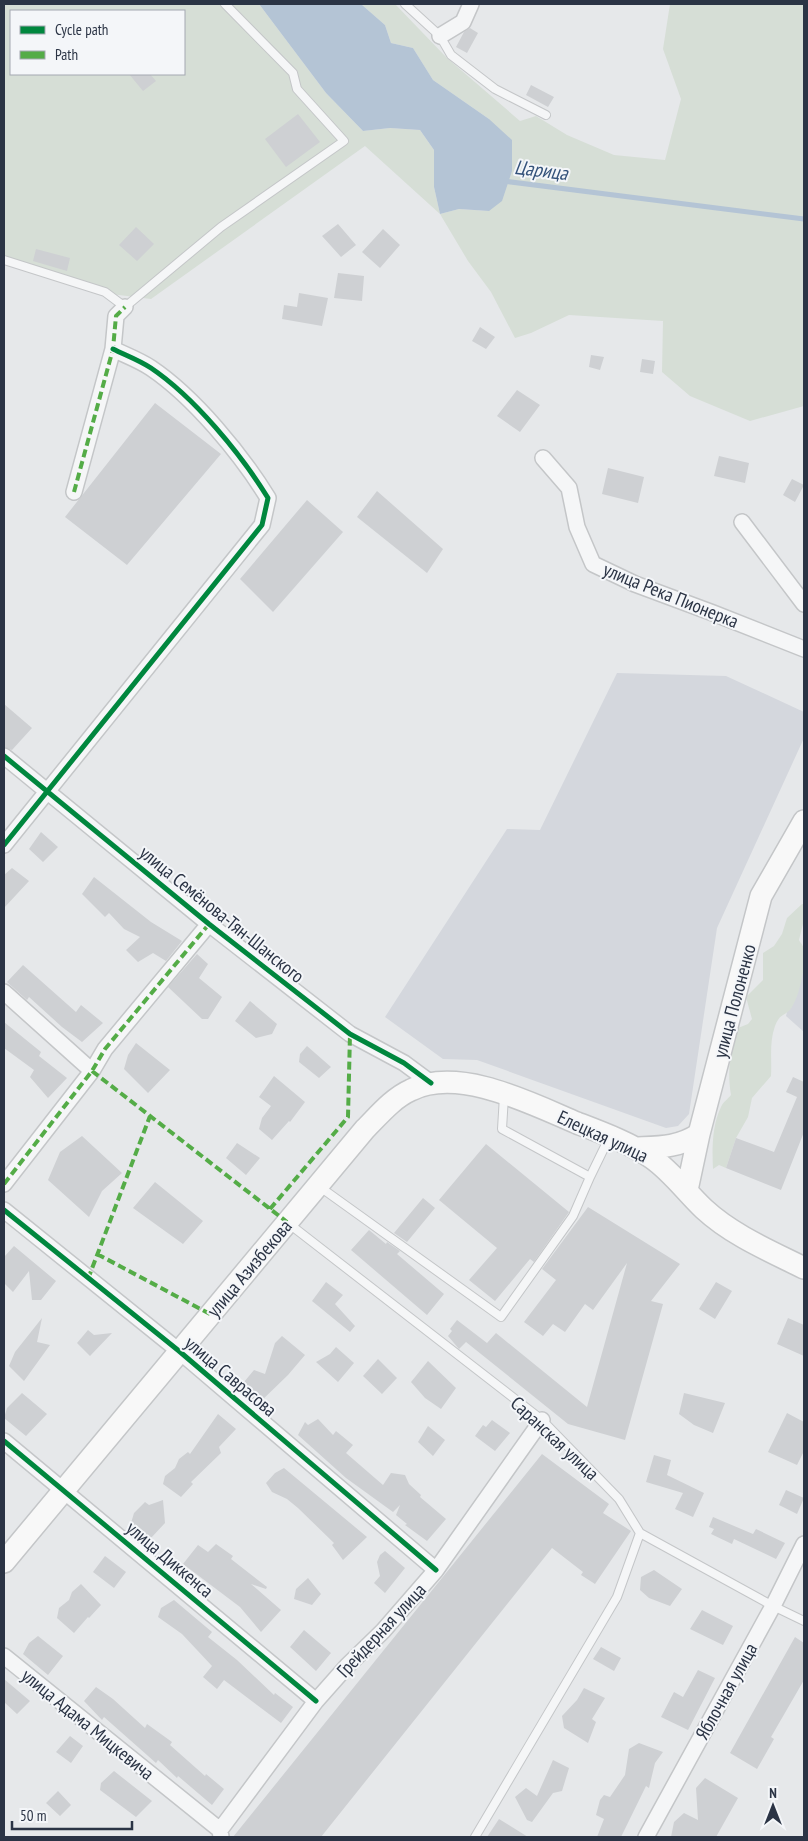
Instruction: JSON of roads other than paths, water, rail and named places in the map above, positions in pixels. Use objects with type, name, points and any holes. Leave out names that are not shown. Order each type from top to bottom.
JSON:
[{"type":"main road","name":"улица Полоненко","points":[[687,1190],[699,1134],[761,896],[804,821]]},
{"type":"main road","name":"Елецкая улица","points":[[431,1083],[453,1083],[483,1088],[521,1099],[635,1148],[671,1173],[704,1209],[725,1225],[804,1268]]},
{"type":"main road","name":"улица Азизбекова","points":[[4,1562],[365,1129],[390,1103],[411,1090],[431,1083]]},
{"type":"main road","points":[[635,1148],[670,1147],[688,1142],[699,1134]]},
{"type":"street","points":[[440,36],[463,22],[471,4]]},
{"type":"street","points":[[74,492],[113,349],[116,316],[125,307]]},
{"type":"street","points":[[4,845],[262,525],[268,498],[251,470],[192,402],[150,368],[113,349]]},
{"type":"street","name":"улица Река Пионерка","points":[[542,458],[569,488],[577,527],[593,564],[635,584],[713,612],[804,649]]},
{"type":"street","points":[[742,522],[804,604]]},
{"type":"street","name":"улица Семёнова-Тян-Шанского","points":[[4,756],[209,924],[350,1034],[404,1064],[431,1083]]},
{"type":"street","points":[[4,1184],[92,1071],[105,1049],[209,924]]},
{"type":"street","points":[[4,992],[92,1071]]},
{"type":"street","name":"улица Саврасова","points":[[4,1210],[179,1351],[436,1570]]},
{"type":"street","name":"Грейдерная улица","points":[[220,1834],[316,1701],[436,1570],[542,1420]]},
{"type":"street","name":"улица Диккенса","points":[[4,1441],[316,1701]]},
{"type":"street","name":"Яблочная улица","points":[[646,1837],[804,1544]]},
{"type":"street","name":"улица Адама Мицкевича","points":[[4,1656],[220,1834]]},
{"type":"lane","points":[[4,260],[106,292],[125,307],[220,227],[344,141],[297,90],[293,73],[225,4]]},
{"type":"lane","points":[[405,4],[440,36],[452,55],[495,89],[546,115]]},
{"type":"lane","points":[[504,1094],[502,1129],[590,1177]]},
{"type":"lane","points":[[318,1185],[502,1317],[573,1216],[610,1136]]},
{"type":"lane","name":"Саранская улица","points":[[287,1222],[542,1420],[619,1499],[640,1533],[772,1606],[804,1621]]},
{"type":"lane","points":[[475,1837],[617,1598],[640,1533]]},
{"type":"water","points":[[259,4],[361,4],[385,25],[391,43],[413,48],[433,80],[489,119],[512,140],[512,171],[502,201],[489,211],[459,209],[440,214],[434,187],[434,150],[420,130],[390,128],[363,131],[326,93]]},
{"type":"waterway","name":"Царица","points":[[503,181],[804,219]]}]
